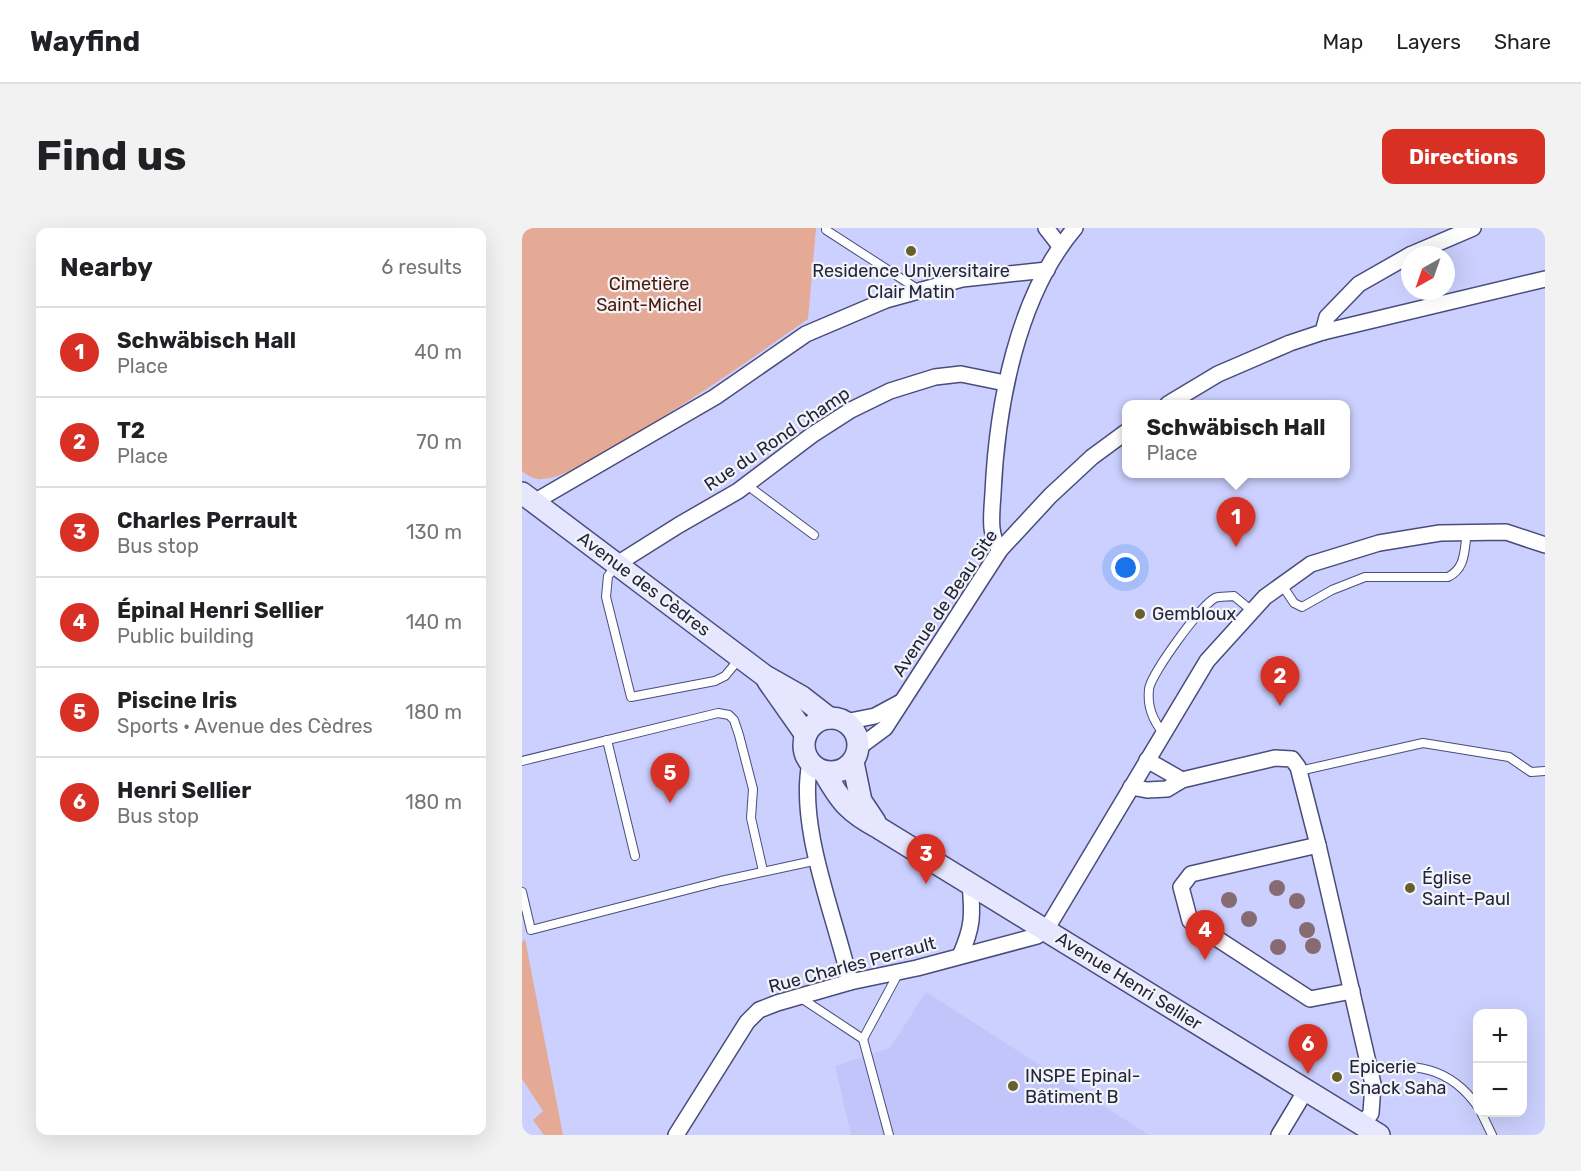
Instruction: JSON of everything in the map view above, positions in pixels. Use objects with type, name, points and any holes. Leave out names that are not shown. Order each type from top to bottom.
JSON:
[{"type":"street","points":[[1046,228],[1060,246]]},
{"type":"street","points":[[1000,550],[993,541],[992,513],[995,455],[1005,383],[1032,298],[1060,246],[1075,228]]},
{"type":"street","points":[[1431,246],[1473,228]]},
{"type":"street","points":[[1323,332],[1327,317],[1359,284],[1401,260]]},
{"type":"street","points":[[526,501],[715,397],[806,334],[886,300],[962,279],[1047,270]]},
{"type":"street","points":[[1176,400],[1218,374],[1323,332],[1545,279]]},
{"type":"street","name":"Rue du Rond Champ","points":[[617,564],[747,485],[812,435],[851,410],[890,391],[935,377],[961,374],[1005,383]]},
{"type":"street","name":"Avenue de Beau Site","points":[[855,755],[885,728],[1000,550],[1050,496],[1092,457],[1122,435]]},
{"type":"street","name":"Avenue des Cèdres","points":[[526,501],[617,564],[765,676],[837,720]]},
{"type":"street","points":[[1046,930],[1208,661],[1266,597],[1311,564],[1379,543],[1440,533],[1506,532],[1545,544]]},
{"type":"street","name":"Avenue des Cèdres","points":[[765,676],[806,735]]},
{"type":"street","name":"Avenue de Beau Site","points":[[837,720],[876,716],[903,700]]},
{"type":"street","points":[[837,720],[855,734],[855,755],[840,771],[818,767],[804,748],[806,735],[815,723],[837,720]]},
{"type":"street","name":"Avenue Henri Sellier","points":[[855,755],[861,801],[879,828]]},
{"type":"street","points":[[1131,788],[1167,789],[1182,780],[1275,758],[1292,759],[1299,771],[1318,845],[1370,1070],[1371,1113],[1366,1132]]},
{"type":"street","points":[[1147,760],[1182,780]]},
{"type":"street","points":[[818,767],[806,796],[818,860],[850,982]]},
{"type":"street","name":"Avenue Henri Sellier","points":[[818,767],[846,806],[857,817],[970,883],[1306,1090],[1366,1132]]},
{"type":"street","points":[[1318,845],[1191,874],[1180,887],[1190,921],[1310,999],[1352,991]]},
{"type":"street","name":"Rue Charles Perrault","points":[[960,956],[969,936],[973,915],[970,883]]},
{"type":"street","name":"Rue Charles Perrault","points":[[676,1135],[747,1022],[759,1010],[850,982],[899,972],[1037,936],[1046,930]]},
{"type":"street","points":[[1279,1135],[1306,1090]]},
{"type":"lane","points":[[826,228],[919,291]]},
{"type":"lane","points":[[747,485],[814,535]]},
{"type":"lane","points":[[1282,585],[1294,603],[1302,607],[1332,590],[1365,577],[1448,577],[1457,573],[1462,565],[1467,532]]},
{"type":"lane","points":[[617,564],[608,576],[606,597],[631,697],[715,681],[725,676],[740,658]]},
{"type":"lane","points":[[1163,733],[1151,714],[1150,686],[1158,670],[1190,624],[1215,598],[1234,596],[1252,611]]},
{"type":"lane","points":[[522,761],[718,713],[729,715],[734,720],[739,735],[753,789],[751,818],[763,871]]},
{"type":"lane","points":[[607,740],[635,856]]},
{"type":"lane","points":[[1299,771],[1423,743],[1491,752],[1509,757],[1531,772],[1545,771]]},
{"type":"lane","points":[[522,892],[531,930],[763,871],[818,860]]},
{"type":"lane","points":[[863,1039],[899,972]]},
{"type":"lane","points":[[800,997],[863,1039],[889,1135]]},
{"type":"lane","points":[[1370,1070],[1388,1067],[1418,1067],[1443,1074],[1459,1085],[1473,1101]]},
{"type":"lane","points":[[1483,1117],[1492,1135]]},
{"type":"shaded area","points":[[926,992],[1149,1135],[851,1135],[835,1066],[890,1048]]},
{"type":"green space","name":"Cimetière Saint-Michel","points":[[522,228],[816,228],[808,319],[708,388],[583,464],[551,478],[534,478],[522,471]]},
{"type":"green space","points":[[525,939],[563,1135],[544,1135],[533,1120],[543,1111],[522,1079],[522,942]]},
{"type":"place","name":"Residence Universitaire Clair Matin","points":[[911,251]]},
{"type":"place","name":"Schwäbisch Hall","points":[[1236,547]]},
{"type":"place","name":"Gembloux","points":[[1140,614]]},
{"type":"place","name":"T2","points":[[1280,706]]},
{"type":"place","name":"Piscine Iris","points":[[670,803]]},
{"type":"place","name":"Charles Perrault","points":[[926,884]]},
{"type":"place","name":"Église Saint-Paul","points":[[1410,888]]},
{"type":"place","name":"Épinal Henri Sellier","points":[[1205,960]]},
{"type":"place","name":"Henri Sellier","points":[[1308,1074]]},
{"type":"place","name":"Epicerie Snack Saha","points":[[1337,1077]]},
{"type":"place","name":"INSPE Epinal- Bâtiment B","points":[[1013,1086]]}]
